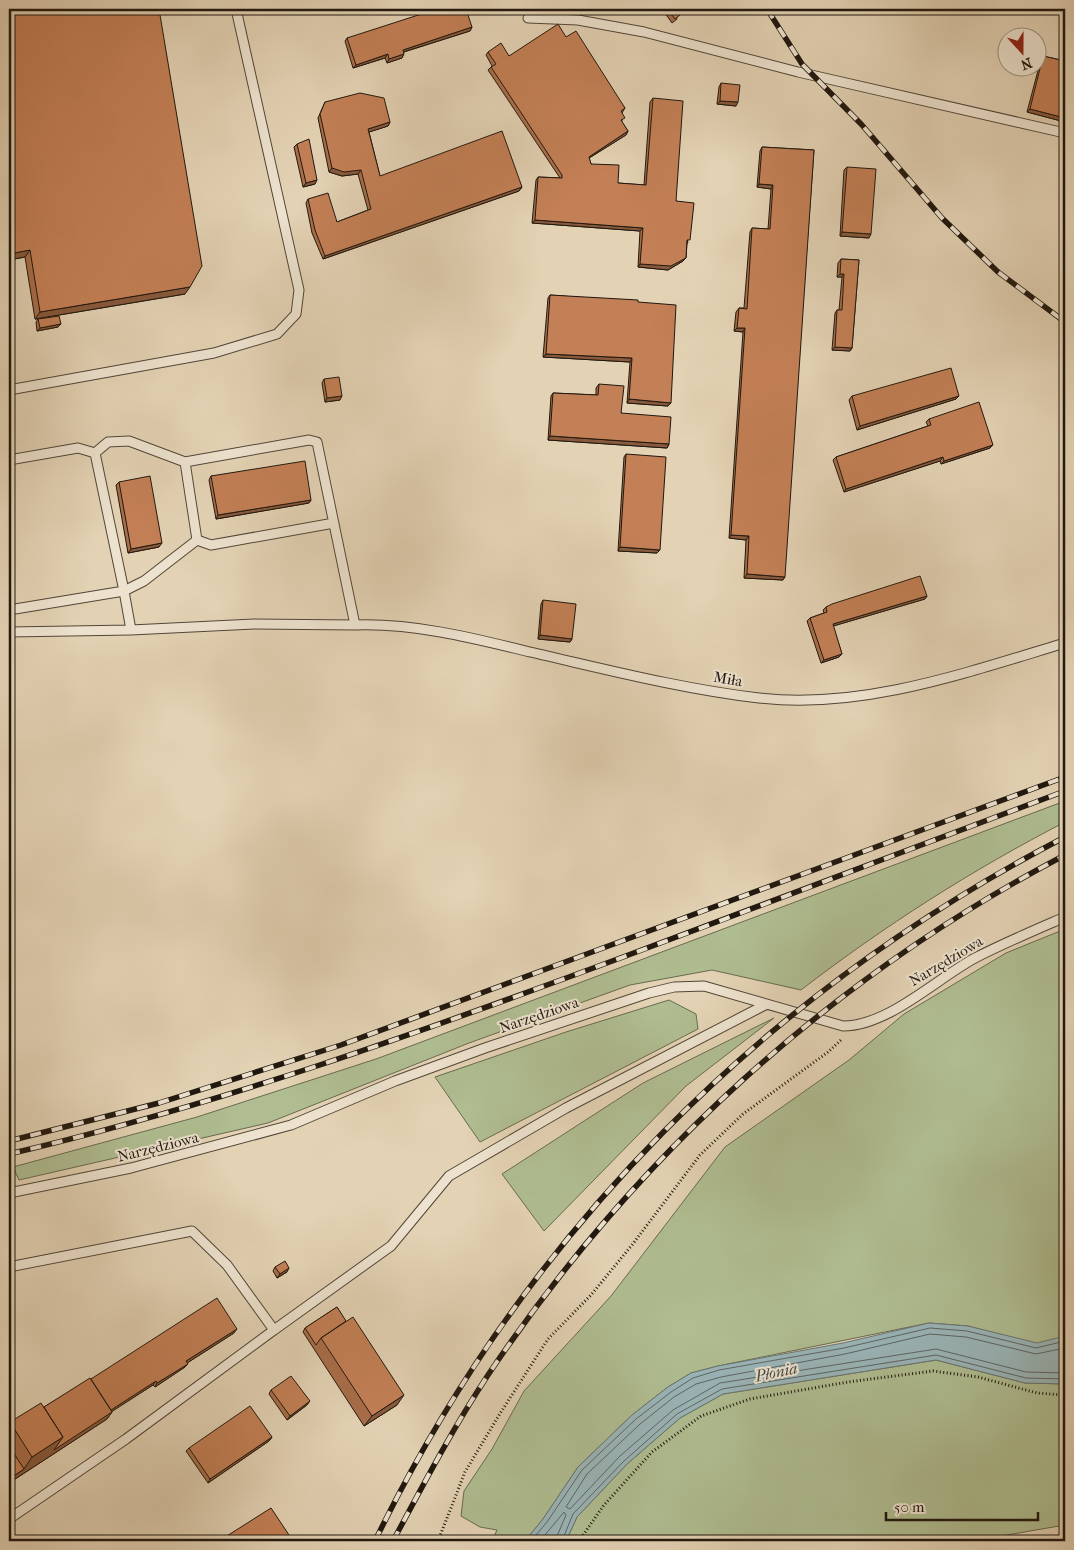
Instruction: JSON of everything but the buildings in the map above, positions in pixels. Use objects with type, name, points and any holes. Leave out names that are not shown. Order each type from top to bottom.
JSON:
[{"type":"lane","points":[[9,390],[214,353],[277,334],[296,314],[299,290],[236,9]]},
{"type":"lane","points":[[528,18],[578,20],[644,32],[798,72],[1065,133]]},
{"type":"lane","points":[[96,453],[108,442],[129,441],[185,462],[309,440],[317,442],[355,625]]},
{"type":"lane","points":[[9,460],[78,448],[96,453]]},
{"type":"lane","points":[[96,453],[131,630]]},
{"type":"lane","points":[[185,462],[197,540]]},
{"type":"lane","points":[[197,540],[211,545],[334,523]]},
{"type":"lane","points":[[9,610],[124,591],[144,581],[197,540]]},
{"type":"lane","name":"Miła","points":[[9,632],[131,630],[254,624],[385,624],[464,636],[667,682],[760,698],[820,700],[856,697],[906,687],[986,667],[1065,643]]},
{"type":"lane","name":"Narzędziowa","points":[[9,1193],[140,1166],[292,1125],[395,1081],[486,1048],[656,991],[690,985],[704,986],[843,1026],[853,1026],[882,1016],[958,968],[994,948],[1065,917]]},
{"type":"lane","points":[[9,1519],[126,1439],[391,1246],[450,1176],[566,1108],[765,1004]]},
{"type":"lane","points":[[9,1267],[192,1231],[227,1265],[274,1330]]},
{"type":"path","points":[[438,1541],[465,1472],[548,1339],[591,1295],[632,1245],[700,1155],[743,1114],[828,1052],[853,1026]]},
{"type":"path","points":[[579,1541],[604,1505],[652,1452],[701,1416],[750,1400],[848,1382],[933,1371],[978,1377],[1036,1393],[1065,1395]]},
{"type":"green space","points":[[1065,801],[1065,822],[996,859],[896,921],[801,990],[712,970],[630,985],[469,1043],[268,1123],[19,1180],[13,1167],[197,1117],[376,1059]]},
{"type":"green space","points":[[1065,929],[1065,1338],[1040,1346],[968,1326],[929,1323],[691,1373],[668,1387],[632,1415],[578,1467],[543,1519],[525,1541],[492,1541],[497,1530],[480,1527],[461,1516],[464,1491],[492,1449],[524,1391],[611,1296],[725,1147],[849,1060],[904,1014],[1006,953]]},
{"type":"green space","points":[[669,1000],[696,1014],[698,1029],[480,1142],[435,1077],[566,1032]]},
{"type":"green space","points":[[774,1018],[686,1086],[544,1231],[502,1174],[643,1083]]},
{"type":"green space","points":[[936,1360],[1025,1383],[1065,1384],[1065,1525],[972,1541],[566,1541],[577,1517],[627,1464],[680,1418],[723,1394]]},
{"type":"water","name":"Płonia","points":[[929,1323],[968,1326],[1037,1343],[1065,1336],[1065,1384],[1025,1383],[936,1360],[723,1394],[680,1418],[627,1464],[577,1517],[566,1541],[525,1541],[543,1519],[578,1467],[632,1415],[668,1387],[691,1373],[718,1366],[843,1343]]},
{"type":"railway","points":[[767,9],[802,64],[862,125],[942,218],[998,272],[1065,322]]},
{"type":"railway","points":[[9,1141],[159,1103],[341,1045],[1065,777]]},
{"type":"railway","points":[[9,1154],[87,1135],[242,1090],[471,1013],[1065,791]]},
{"type":"railway","points":[[375,1541],[435,1429],[503,1324],[579,1225],[663,1133],[753,1048],[851,970],[955,900],[1065,837]]},
{"type":"railway","points":[[393,1541],[450,1436],[488,1375],[545,1295],[607,1219],[674,1146],[744,1079],[819,1015],[897,957],[979,903],[1065,855]]}]
